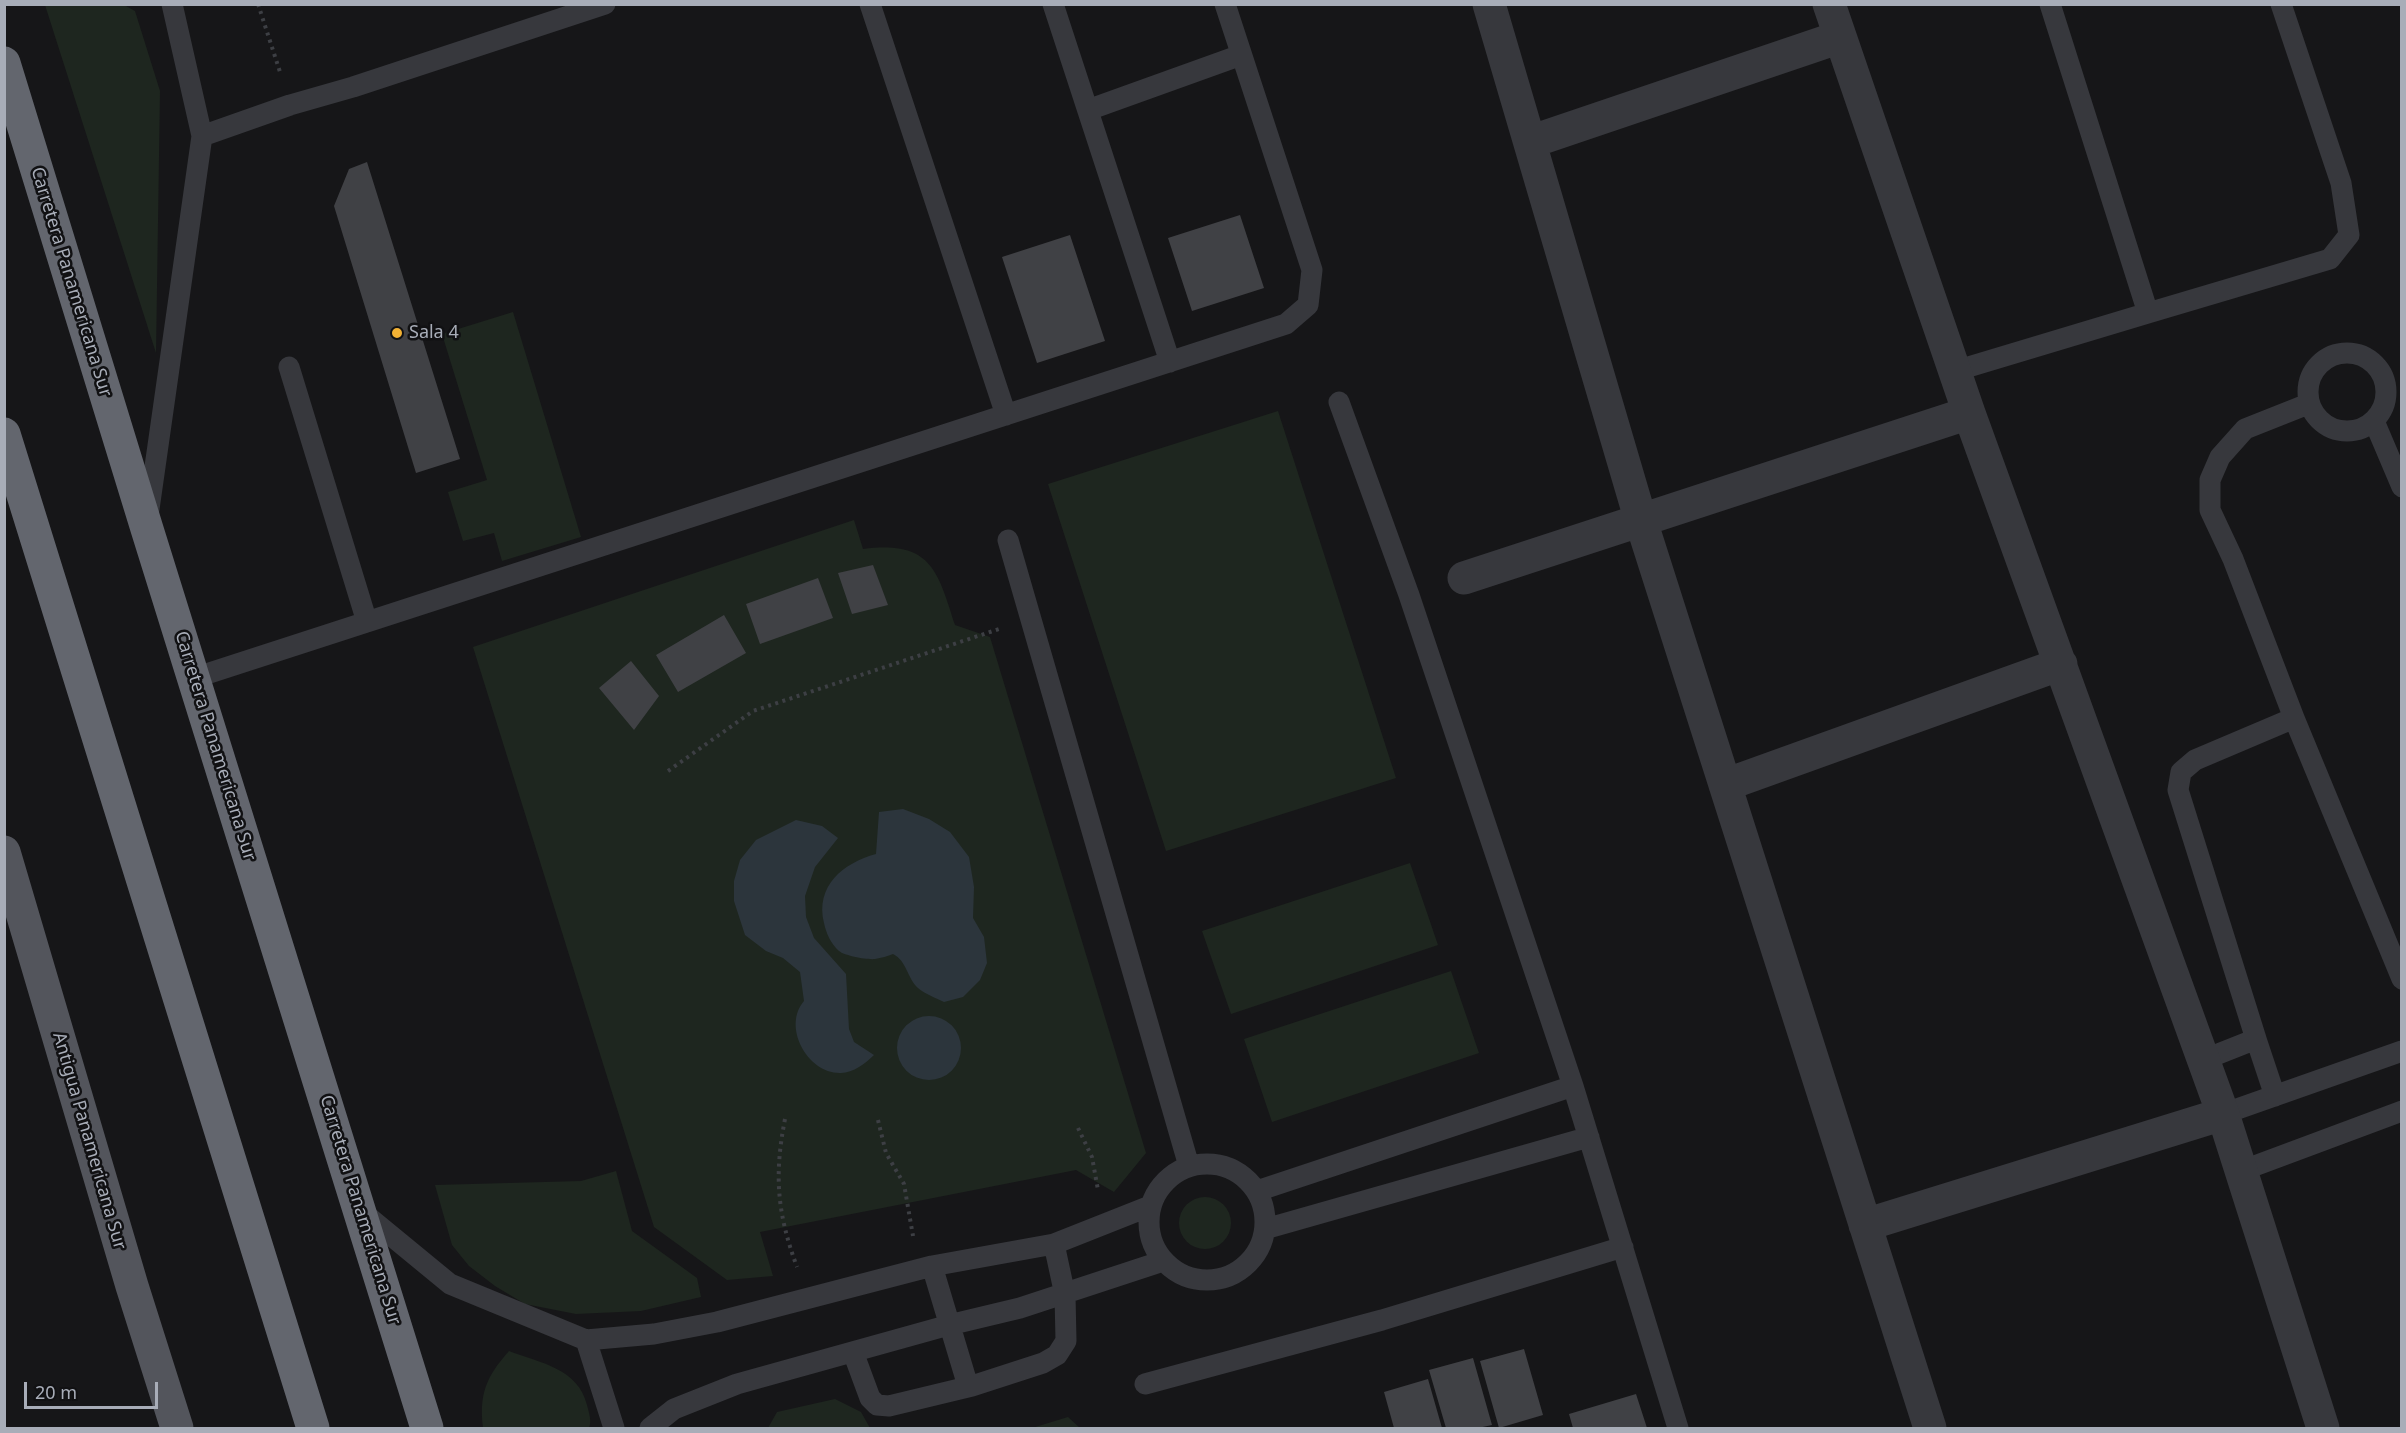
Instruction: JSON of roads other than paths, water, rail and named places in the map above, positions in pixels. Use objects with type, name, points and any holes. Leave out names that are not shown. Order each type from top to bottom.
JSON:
[{"type":"highway","name":"Carretera Panamericana Sur","points":[[4,63],[427,1428]]},
{"type":"highway","points":[[4,434],[312,1428]]},
{"type":"main road","name":"Antigua Panamericana Sur","points":[[4,852],[132,1286],[177,1428]]},
{"type":"street","points":[[1489,4],[1641,521],[1930,1428]]},
{"type":"street","points":[[1829,4],[1969,413],[2223,1114],[2324,1428]]},
{"type":"street","points":[[1530,142],[1840,37]]},
{"type":"street","points":[[1464,578],[1969,413]]},
{"type":"street","points":[[1725,785],[2061,664]]},
{"type":"street","points":[[1865,1225],[2223,1114]]},
{"type":"lane","points":[[147,529],[202,136],[172,4]]},
{"type":"lane","points":[[202,136],[290,105],[353,87],[605,4]]},
{"type":"lane","points":[[870,4],[1006,415]]},
{"type":"lane","points":[[1053,4],[1170,362]]},
{"type":"lane","points":[[194,678],[1286,324],[1308,305],[1312,270],[1225,4]]},
{"type":"lane","points":[[2050,4],[2148,313]]},
{"type":"lane","points":[[1955,371],[2330,259],[2349,235],[2341,183],[2281,4]]},
{"type":"lane","points":[[1088,110],[1241,55]]},
{"type":"lane","points":[[2348,352],[2363,356],[2376,365],[2384,378],[2386,393],[2384,408],[2374,421],[2361,430],[2345,432],[2329,428],[2316,418],[2308,404],[2307,389],[2311,374],[2320,363],[2333,354],[2348,352]]},
{"type":"lane","points":[[289,368],[367,622]]},
{"type":"lane","points":[[1339,402],[1409,595],[1573,1086],[1678,1428]]},
{"type":"lane","points":[[2308,404],[2245,429],[2220,457],[2210,480],[2210,510],[2233,559],[2294,718],[2402,979]]},
{"type":"lane","points":[[2374,421],[2402,488]]},
{"type":"lane","points":[[1008,540],[1189,1166]]},
{"type":"lane","points":[[2275,1096],[2178,790],[2181,772],[2195,760],[2294,718]]},
{"type":"lane","points":[[2203,1060],[2256,1039]]},
{"type":"lane","points":[[2223,1114],[2402,1051]]},
{"type":"lane","points":[[1257,1191],[1573,1086]]},
{"type":"lane","points":[[2241,1171],[2402,1111]]},
{"type":"lane","points":[[1265,1228],[1589,1137]]},
{"type":"lane","points":[[1209,1163],[1227,1167],[1244,1177],[1257,1191],[1264,1209],[1265,1228],[1260,1247],[1249,1263],[1233,1274],[1215,1280],[1196,1280],[1178,1273],[1163,1261],[1153,1244],[1148,1225],[1150,1206],[1158,1189],[1172,1174],[1189,1166],[1209,1163]]},
{"type":"lane","points":[[360,1210],[450,1284],[585,1340],[654,1334],[696,1326],[926,1267],[1054,1244],[1150,1206]]},
{"type":"lane","points":[[853,1352],[870,1398],[878,1405],[889,1406],[968,1386],[1043,1363],[1057,1354],[1066,1341],[1065,1295],[1054,1244]]},
{"type":"lane","points":[[1145,1384],[1382,1320],[1623,1247]]},
{"type":"lane","points":[[650,1428],[674,1409],[737,1384],[1065,1295],[1163,1261]]},
{"type":"lane","points":[[926,1267],[949,1325],[968,1386]]},
{"type":"lane","points":[[585,1340],[614,1428]]},
{"type":"place","name":"Sala 4","points":[[397,333]]}]
